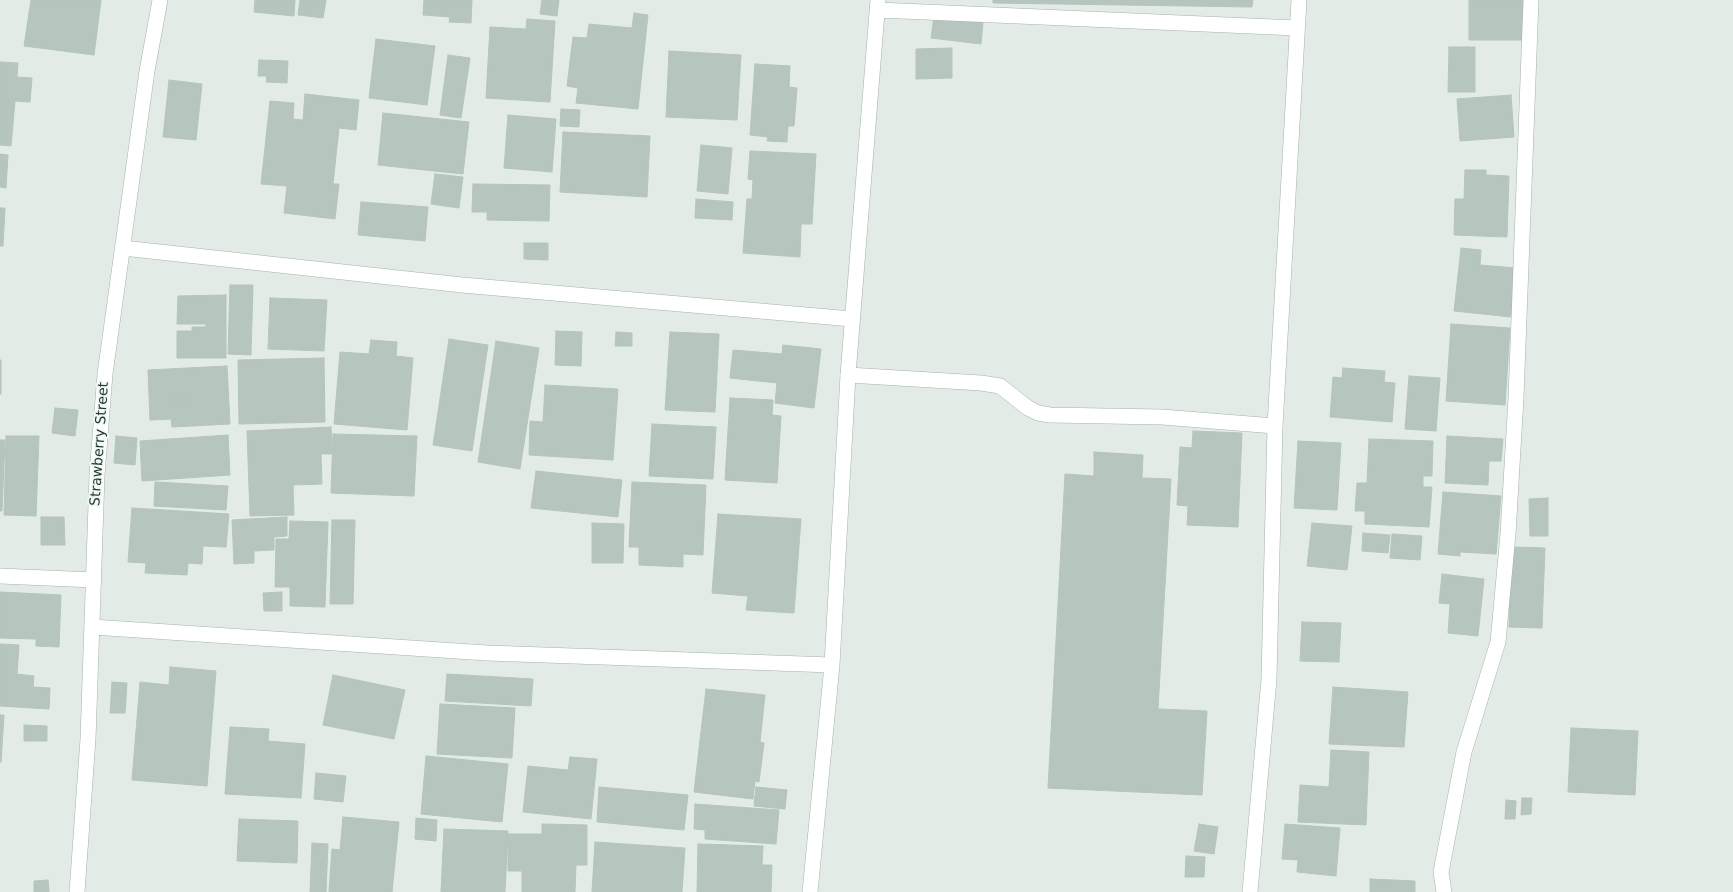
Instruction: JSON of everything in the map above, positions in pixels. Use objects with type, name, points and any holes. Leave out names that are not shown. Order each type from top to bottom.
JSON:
[{"type":"street","name":"Strawberry Street","points":[[77,892],[88,739],[97,475],[105,374],[146,70],[160,0]]},
{"type":"street","points":[[1250,892],[1269,679],[1275,426],[1299,0]]},
{"type":"street","points":[[1444,892],[1441,872],[1464,752],[1498,642],[1508,534],[1516,398],[1531,0]]},
{"type":"street","points":[[810,892],[832,664],[848,375],[878,5],[1297,28]]},
{"type":"street","points":[[123,248],[462,285],[852,319]]},
{"type":"street","points":[[848,375],[981,383],[1000,386],[1028,408],[1038,413],[1050,415],[1162,417],[1275,426]]},
{"type":"street","points":[[0,576],[94,580]]},
{"type":"street","points":[[92,627],[487,653],[832,664]]},
{"type":"building","points":[[31,0],[101,0],[94,55],[24,46]]},
{"type":"building","points":[[255,0],[295,0],[294,16],[254,12]]},
{"type":"building","points":[[300,0],[326,0],[323,18],[298,15]]},
{"type":"building","points":[[424,0],[472,0],[471,23],[449,22],[450,17],[423,15]]},
{"type":"building","points":[[542,0],[559,0],[557,16],[540,14]]},
{"type":"building","points":[[993,0],[1253,0],[1252,7],[993,3]]},
{"type":"building","points":[[1469,0],[1524,0],[1524,40],[1469,40]]},
{"type":"building","points":[[634,13],[648,15],[638,109],[576,103],[578,88],[567,86],[573,37],[587,38],[589,24],[632,28]]},
{"type":"building","points":[[934,16],[983,22],[981,44],[931,38]]},
{"type":"building","points":[[527,19],[555,21],[550,102],[486,98],[490,27],[526,29]]},
{"type":"building","points":[[376,39],[435,46],[427,105],[369,98]]},
{"type":"building","points":[[1449,47],[1475,47],[1475,92],[1448,92]]},
{"type":"building","points":[[952,48],[952,78],[916,79],[916,49]]},
{"type":"building","points":[[669,51],[741,55],[737,120],[666,117]]},
{"type":"building","points":[[448,55],[470,58],[461,118],[440,115]]},
{"type":"building","points":[[259,60],[288,61],[287,83],[266,82],[267,76],[258,76]]},
{"type":"building","points":[[0,62],[18,63],[17,77],[32,78],[30,102],[15,101],[11,146],[0,145]]},
{"type":"building","points":[[755,64],[790,66],[789,87],[797,88],[794,126],[788,126],[787,142],[767,141],[768,137],[750,135]]},
{"type":"building","points":[[169,80],[202,84],[196,140],[163,137]]},
{"type":"building","points":[[305,94],[359,100],[356,130],[339,128],[333,184],[339,184],[335,219],[284,213],[287,186],[261,184],[270,101],[294,103],[293,119],[303,120]]},
{"type":"building","points":[[1511,95],[1514,137],[1460,141],[1457,99]]},
{"type":"building","points":[[561,109],[580,110],[579,127],[560,126]]},
{"type":"building","points":[[383,113],[469,122],[463,174],[378,165]]},
{"type":"building","points":[[508,115],[556,119],[552,172],[504,168]]},
{"type":"building","points":[[563,132],[650,136],[647,197],[560,192]]},
{"type":"building","points":[[701,145],[732,148],[728,194],[697,191]]},
{"type":"building","points":[[750,151],[816,154],[812,224],[801,224],[800,257],[743,253],[747,199],[752,199],[753,180],[748,179]]},
{"type":"building","points":[[0,154],[8,155],[6,188],[0,187]]},
{"type":"building","points":[[1465,170],[1486,170],[1486,175],[1509,176],[1507,237],[1454,235],[1455,199],[1464,199]]},
{"type":"building","points":[[435,174],[463,177],[459,208],[431,204]]},
{"type":"building","points":[[473,184],[550,185],[549,221],[487,220],[487,212],[472,212]]},
{"type":"building","points":[[696,199],[733,202],[732,220],[695,218]]},
{"type":"building","points":[[361,202],[428,207],[425,241],[358,235]]},
{"type":"building","points":[[0,208],[5,208],[3,246],[0,246]]},
{"type":"building","points":[[524,243],[548,243],[548,260],[524,259]]},
{"type":"building","points":[[1461,248],[1481,250],[1480,265],[1516,268],[1511,317],[1454,311]]},
{"type":"building","points":[[230,285],[253,285],[251,355],[228,354]]},
{"type":"building","points":[[226,295],[226,358],[177,358],[177,331],[192,331],[192,327],[206,327],[206,324],[177,324],[178,296]]},
{"type":"building","points":[[270,298],[327,300],[324,351],[268,349]]},
{"type":"building","points":[[1451,324],[1510,328],[1505,405],[1446,401]]},
{"type":"building","points":[[556,331],[582,332],[581,366],[555,365]]},
{"type":"building","points":[[616,332],[632,333],[632,346],[615,346]]},
{"type":"building","points":[[670,332],[719,334],[715,412],[665,410]]},
{"type":"building","points":[[449,339],[488,345],[472,451],[433,445]]},
{"type":"building","points":[[371,340],[397,342],[396,356],[413,358],[407,430],[334,424],[340,352],[369,354]]},
{"type":"building","points":[[496,341],[539,348],[520,469],[478,462]]},
{"type":"building","points":[[783,345],[821,349],[814,408],[775,403],[777,383],[730,378],[733,350],[782,354]]},
{"type":"building","points":[[324,358],[325,422],[239,424],[238,360]]},
{"type":"building","points":[[1,360],[1,394],[0,394]]},
{"type":"building","points":[[227,366],[230,424],[172,427],[171,419],[150,420],[148,370]],"holes":[[[171,397],[187,397],[187,404],[172,405]]]},
{"type":"building","points":[[1343,368],[1385,371],[1384,382],[1395,383],[1392,422],[1330,417],[1333,377],[1342,378]]},
{"type":"building","points":[[1409,376],[1440,378],[1436,431],[1405,429]]},
{"type":"building","points":[[545,385],[618,389],[613,460],[529,455],[530,421],[543,422]]},
{"type":"building","points":[[171,397],[187,397],[187,404],[172,405]]},
{"type":"building","points":[[730,398],[773,400],[772,415],[781,416],[777,483],[725,480]]},
{"type":"building","points":[[55,408],[78,410],[75,436],[52,433]]},
{"type":"building","points":[[652,424],[716,427],[713,479],[649,476]]},
{"type":"building","points":[[331,427],[332,454],[321,454],[322,484],[293,485],[294,515],[250,516],[247,431]]},
{"type":"building","points":[[1193,431],[1242,433],[1238,527],[1187,525],[1188,506],[1177,505],[1180,447],[1192,448]]},
{"type":"building","points":[[333,434],[417,436],[414,496],[331,493]]},
{"type":"building","points":[[228,435],[230,475],[142,481],[140,441]]},
{"type":"building","points":[[6,436],[39,436],[36,516],[4,515]]},
{"type":"building","points":[[116,436],[137,438],[135,465],[114,463]]},
{"type":"building","points":[[1447,436],[1503,439],[1501,461],[1489,461],[1488,485],[1445,483]]},
{"type":"building","points":[[1369,439],[1433,441],[1432,476],[1423,476],[1423,487],[1432,487],[1429,527],[1365,524],[1365,511],[1355,511],[1357,483],[1367,483]]},
{"type":"building","points":[[0,440],[5,440],[2,511],[0,511]]},
{"type":"building","points":[[1298,441],[1341,443],[1337,510],[1294,508]]},
{"type":"building","points":[[1094,452],[1143,455],[1142,478],[1171,479],[1158,709],[1207,711],[1202,795],[1048,788],[1065,474],[1094,476]]},
{"type":"building","points":[[536,471],[622,480],[618,517],[531,508]]},
{"type":"building","points":[[155,482],[228,486],[226,510],[154,506]]},
{"type":"building","points":[[632,482],[706,485],[703,555],[683,554],[683,567],[639,565],[639,547],[629,547]]},
{"type":"building","points":[[1443,492],[1501,496],[1496,554],[1460,552],[1460,556],[1438,554]]},
{"type":"building","points":[[1548,498],[1548,536],[1530,536],[1529,499]]},
{"type":"building","points":[[132,508],[229,514],[226,547],[203,546],[202,564],[188,563],[187,575],[145,573],[146,563],[128,562]]},
{"type":"building","points":[[718,514],[801,519],[794,613],[746,610],[748,596],[712,593]]},
{"type":"building","points":[[41,517],[64,517],[65,545],[41,545]]},
{"type":"building","points":[[287,517],[287,536],[274,537],[274,550],[254,551],[254,563],[234,564],[232,520]]},
{"type":"building","points":[[332,520],[355,520],[353,604],[330,604]]},
{"type":"building","points":[[290,521],[328,522],[325,607],[290,606],[290,587],[275,587],[276,539],[289,539]]},
{"type":"building","points":[[592,523],[624,524],[623,563],[592,563]]},
{"type":"building","points":[[1312,523],[1352,526],[1347,570],[1307,566]]},
{"type":"building","points":[[1363,533],[1390,535],[1388,553],[1362,551]]},
{"type":"building","points":[[1392,534],[1422,536],[1420,560],[1390,558]]},
{"type":"building","points":[[1511,547],[1545,548],[1542,628],[1509,627]]},
{"type":"building","points":[[1442,574],[1484,579],[1478,636],[1448,633],[1450,604],[1439,603]]},
{"type":"building","points":[[0,592],[61,595],[59,647],[36,646],[36,639],[0,638]]},
{"type":"building","points":[[282,592],[282,611],[264,611],[263,593]]},
{"type":"building","points":[[1302,622],[1341,623],[1339,662],[1300,661]]},
{"type":"building","points":[[0,644],[19,645],[17,674],[34,676],[33,687],[50,688],[49,709],[0,706]]},
{"type":"building","points":[[170,667],[216,671],[207,786],[132,780],[140,682],[169,685]]},
{"type":"building","points":[[447,674],[533,679],[531,706],[445,701]]},
{"type":"building","points":[[333,675],[405,690],[394,739],[323,725]]},
{"type":"building","points":[[112,682],[127,683],[125,713],[110,713]]},
{"type":"building","points":[[1333,687],[1408,692],[1404,747],[1329,744]]},
{"type":"building","points":[[706,689],[765,695],[760,742],[764,743],[759,782],[755,781],[753,799],[694,792]]},
{"type":"building","points":[[440,704],[515,708],[512,758],[437,754]]},
{"type":"building","points":[[0,715],[4,715],[1,762],[0,762]]},
{"type":"building","points":[[24,725],[47,726],[47,741],[24,741]]},
{"type":"building","points":[[230,727],[269,729],[268,741],[305,744],[301,798],[225,794]]},
{"type":"building","points":[[1571,728],[1638,731],[1635,795],[1568,792]]},
{"type":"building","points":[[1331,750],[1369,752],[1366,825],[1298,822],[1300,785],[1329,787]]},
{"type":"building","points":[[426,756],[508,764],[502,822],[421,814]]},
{"type":"building","points":[[570,757],[597,759],[591,819],[523,812],[528,766],[568,770]]},
{"type":"building","points":[[316,773],[346,776],[343,802],[314,799]]},
{"type":"building","points":[[599,787],[688,795],[684,830],[597,822]]},
{"type":"building","points":[[756,787],[787,790],[785,809],[754,806]]},
{"type":"building","points":[[1522,798],[1532,798],[1531,814],[1521,815]]},
{"type":"building","points":[[1506,800],[1516,801],[1515,819],[1505,819]]},
{"type":"building","points":[[695,804],[779,810],[776,844],[705,839],[705,830],[694,829]]},
{"type":"building","points":[[343,817],[399,822],[392,892],[329,892],[332,849],[340,850]]},
{"type":"building","points":[[416,818],[437,820],[436,841],[415,839]]},
{"type":"building","points":[[239,819],[298,821],[297,863],[237,861]]},
{"type":"building","points":[[542,824],[587,825],[587,865],[576,865],[575,892],[522,892],[522,871],[508,871],[508,834],[542,834]]},
{"type":"building","points":[[1199,824],[1218,827],[1214,854],[1194,851]]},
{"type":"building","points":[[1285,824],[1340,828],[1336,876],[1297,872],[1298,860],[1282,859]]},
{"type":"building","points":[[444,829],[508,831],[505,892],[441,892]]},
{"type":"building","points":[[595,842],[685,848],[682,892],[592,892]]},
{"type":"building","points":[[312,843],[328,844],[326,892],[310,892]]},
{"type":"building","points":[[698,844],[763,846],[762,865],[772,865],[771,892],[697,892]]},
{"type":"building","points":[[1186,856],[1205,857],[1204,877],[1185,877]]},
{"type":"building","points":[[1370,879],[1415,881],[1415,892],[1370,892]]},
{"type":"building","points":[[48,880],[49,892],[34,892],[34,881]]}]
